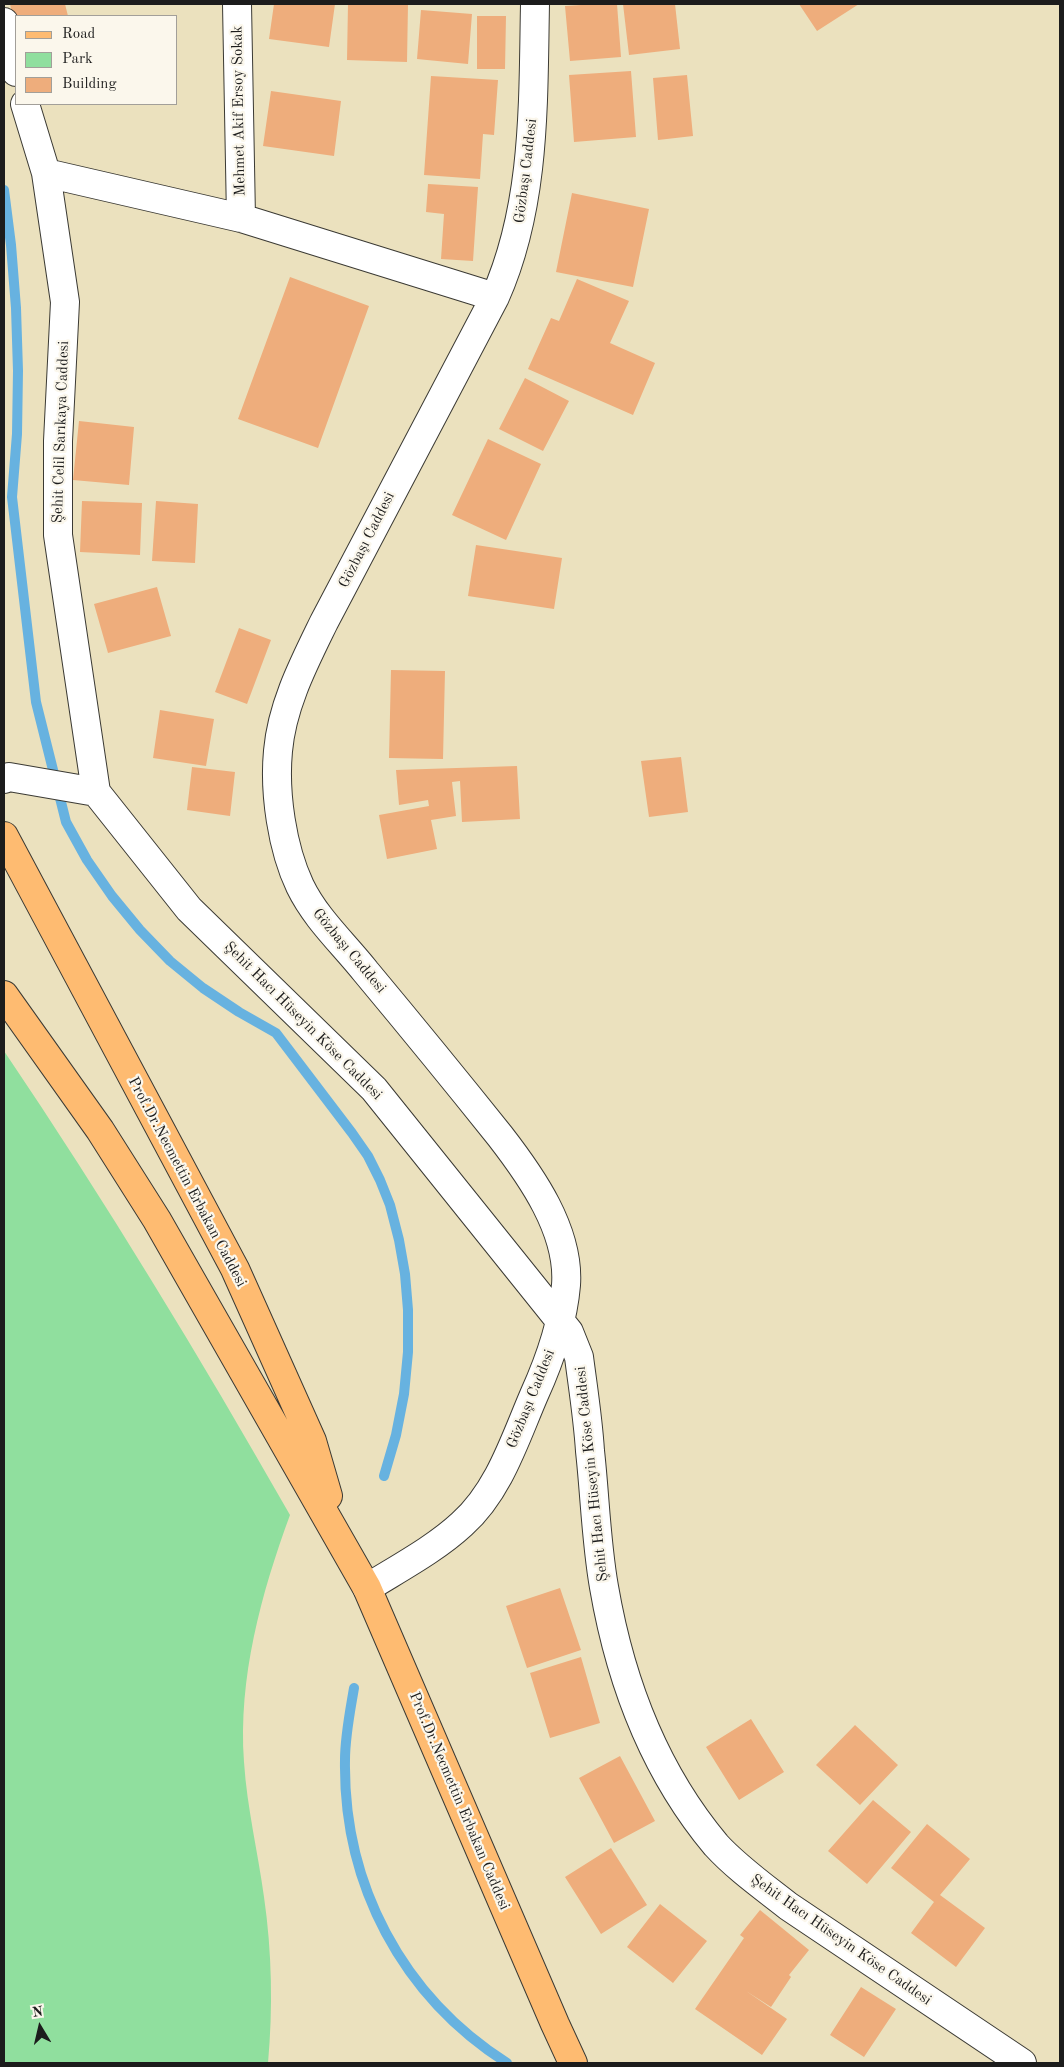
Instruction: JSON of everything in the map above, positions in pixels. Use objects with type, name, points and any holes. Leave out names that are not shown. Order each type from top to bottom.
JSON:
[{"type":"main road","name":"Prof.Dr.Necmettin Erbakan Caddesi","points":[[4,836],[235,1269],[312,1441],[342,1540]]},
{"type":"main road","name":"Prof.Dr.Necmettin Erbakan Caddesi","points":[[4,995],[100,1130],[157,1220],[368,1588],[554,2024],[573,2063]]},
{"type":"street","name":"Mehmet Akif Ersoy Sokak","points":[[237,4],[241,218]]},
{"type":"street","name":"Gözbaşı Caddesi","points":[[368,1588],[440,1541],[463,1523],[482,1502],[501,1471],[546,1367],[566,1284],[564,1256],[554,1222],[539,1191],[519,1161],[460,1086],[328,928],[299,884],[281,820],[276,782],[280,741],[286,709],[299,675],[324,622],[495,297],[508,264],[523,211],[533,120],[536,4]]},
{"type":"street","points":[[4,22],[15,68]]},
{"type":"street","name":"Şehit Celil Sarıkaya Caddesi","points":[[26,105],[46,173],[65,302],[58,441],[58,536],[96,792]]},
{"type":"street","points":[[46,173],[241,218],[495,297]]},
{"type":"street","points":[[6,778],[96,792]]},
{"type":"street","name":"Şehit Hacı Hüseyin Köse Caddesi","points":[[96,792],[189,909],[374,1090],[569,1332],[579,1357],[604,1586],[619,1656],[639,1717],[663,1766],[696,1818],[717,1846],[751,1878],[788,1906],[1022,2063]]},
{"type":"green space","points":[[4,1051],[152,1280],[290,1515],[270,1575],[254,1637],[248,1668],[243,1731],[248,1796],[262,1880],[269,1939],[271,2022],[268,2063],[4,2063]]},
{"type":"building","points":[[10,4],[65,4],[68,15],[15,15],[15,27]]},
{"type":"building","points":[[274,4],[335,4],[329,47],[269,39]]},
{"type":"building","points":[[348,4],[408,4],[407,62],[347,60]]},
{"type":"building","points":[[617,4],[621,57],[570,61],[565,6]]},
{"type":"building","points":[[623,4],[675,4],[680,49],[629,55]]},
{"type":"building","points":[[799,4],[859,4],[817,31]]},
{"type":"building","points":[[421,10],[472,14],[468,64],[417,59]]},
{"type":"building","points":[[477,16],[506,16],[505,69],[477,69]]},
{"type":"building","points":[[631,71],[636,137],[574,142],[569,75]]},
{"type":"building","points":[[687,75],[693,136],[658,140],[653,78]]},
{"type":"building","points":[[431,76],[498,80],[494,135],[483,134],[480,179],[424,175]]},
{"type":"building","points":[[271,91],[341,101],[334,156],[263,146]]},
{"type":"building","points":[[428,184],[478,187],[473,261],[441,259],[444,214],[426,212]]},
{"type":"building","points":[[572,193],[649,209],[633,287],[556,272]]},
{"type":"building","points":[[290,277],[369,306],[318,448],[238,419]]},
{"type":"building","points":[[577,279],[629,301],[610,343],[655,363],[633,415],[528,369],[551,318],[559,321]]},
{"type":"building","points":[[525,378],[569,401],[543,451],[499,429]]},
{"type":"building","points":[[79,421],[134,427],[129,485],[73,480]]},
{"type":"building","points":[[488,439],[541,464],[506,540],[452,515]]},
{"type":"building","points":[[82,501],[142,503],[140,555],[80,552]]},
{"type":"building","points":[[156,501],[198,504],[195,563],[152,561]]},
{"type":"building","points":[[476,545],[562,558],[554,609],[468,596]]},
{"type":"building","points":[[157,587],[171,636],[108,653],[94,604]]},
{"type":"building","points":[[239,628],[271,640],[247,704],[215,692]]},
{"type":"building","points":[[391,670],[445,671],[443,759],[389,758]]},
{"type":"building","points":[[160,710],[214,719],[206,766],[153,758]]},
{"type":"building","points":[[681,757],[688,812],[649,817],[641,761]]},
{"type":"building","points":[[517,766],[520,819],[462,822],[460,781],[452,782],[456,816],[431,820],[437,849],[387,859],[379,815],[429,806],[428,800],[399,805],[396,770]]},
{"type":"building","points":[[192,767],[235,772],[230,816],[187,810]]},
{"type":"building","points":[[560,1588],[581,1650],[527,1668],[506,1606]]},
{"type":"building","points":[[581,1657],[600,1723],[550,1738],[530,1673]]},
{"type":"building","points":[[751,1719],[784,1772],[739,1800],[706,1747]]},
{"type":"building","points":[[855,1725],[898,1765],[860,1805],[816,1765]]},
{"type":"building","points":[[620,1756],[655,1821],[614,1843],[579,1778]]},
{"type":"building","points":[[873,1800],[911,1832],[867,1884],[828,1851]]},
{"type":"building","points":[[927,1824],[970,1859],[940,1895],[985,1928],[956,1967],[911,1933],[934,1902],[891,1868]]},
{"type":"building","points":[[611,1848],[647,1905],[601,1934],[565,1877]]},
{"type":"building","points":[[660,1904],[707,1941],[673,1983],[627,1947]]},
{"type":"building","points":[[760,1910],[809,1950],[789,1975],[791,1977],[771,2007],[746,1991],[787,2019],[762,2055],[695,2009],[744,1938],[740,1935]]},
{"type":"building","points":[[861,1987],[896,2009],[864,2057],[830,2035]]},
{"type":"waterway","points":[[4,190],[16,308],[18,371],[17,434],[12,497],[36,702],[66,822],[87,860],[112,896],[140,930],[170,961],[203,988],[239,1012],[276,1033],[352,1133],[368,1156],[380,1180],[390,1205],[399,1240],[405,1274],[408,1310],[408,1352],[404,1394],[396,1435],[384,1476]]},
{"type":"waterway","points":[[354,1688],[345,1751],[347,1806],[355,1850],[368,1893],[386,1933],[409,1970],[437,2005],[470,2036],[507,2063]]}]
